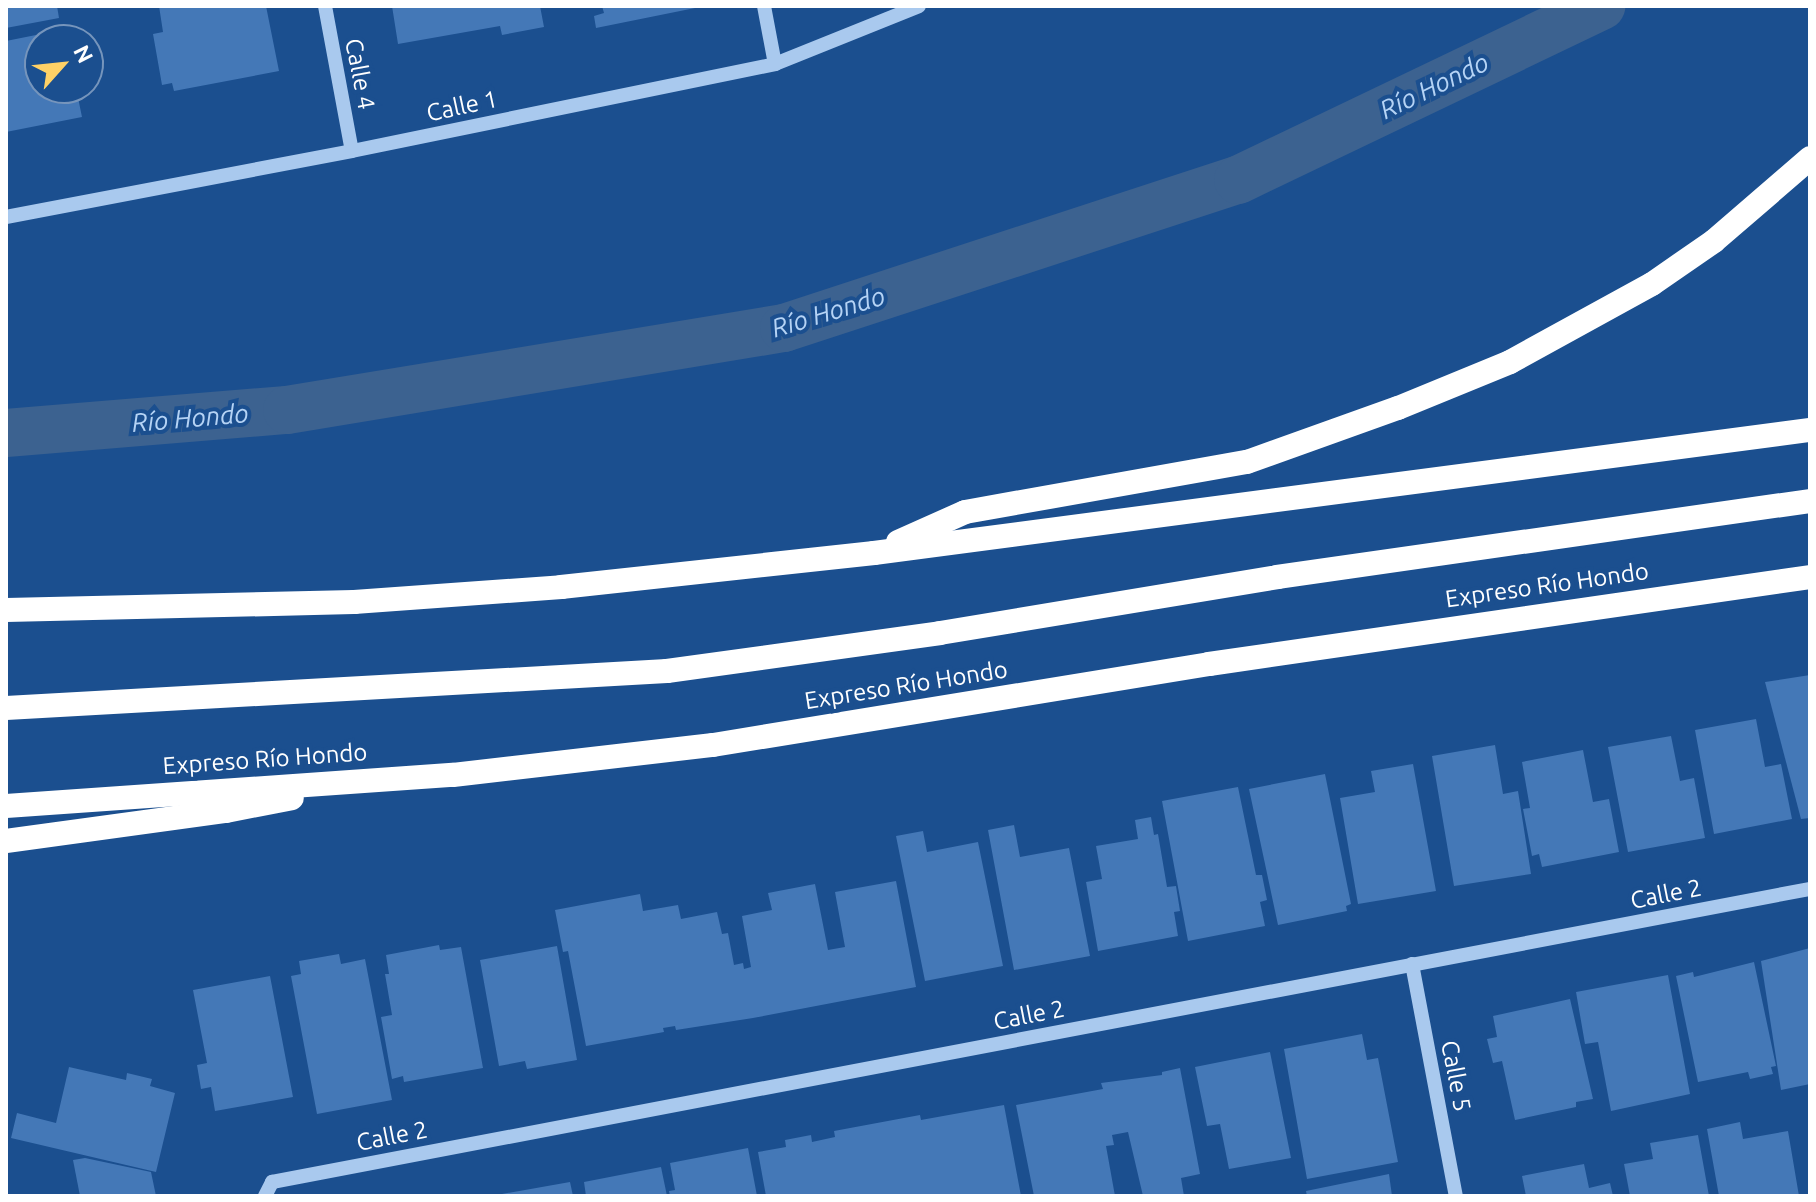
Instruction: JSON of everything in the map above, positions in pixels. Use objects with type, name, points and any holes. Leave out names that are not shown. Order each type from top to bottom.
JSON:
[{"type":"highway","points":[[874,553],[965,512],[1247,462],[1398,408],[1510,362],[1652,284],[1714,241],[1810,158]]},
{"type":"highway","points":[[6,610],[354,602],[561,587],[874,553],[1810,430]]},
{"type":"highway","points":[[6,708],[437,687],[667,671],[940,633],[1307,572],[1810,501]]},
{"type":"highway","name":"Expreso Río Hondo","points":[[6,806],[453,775],[713,745],[1209,664],[1810,577]]},
{"type":"highway","points":[[6,841],[226,811],[393,778]]},
{"type":"street","name":"Calle 4","points":[[325,6],[352,151]]},
{"type":"street","points":[[764,6],[775,64]]},
{"type":"street","name":"Calle 1","points":[[6,217],[352,151],[775,64],[919,6]]},
{"type":"street","name":"Calle 2","points":[[265,1196],[272,1182],[1810,889]]},
{"type":"street","name":"Calle 5","points":[[1412,964],[1456,1196]]},
{"type":"building","points":[[6,6],[57,6],[59,18],[6,28]]},
{"type":"building","points":[[159,6],[266,6],[279,71],[174,91],[172,83],[162,85],[153,34],[163,32]]},
{"type":"building","points":[[392,6],[540,6],[544,27],[502,35],[500,26],[398,44]]},
{"type":"building","points":[[602,6],[700,7],[596,28],[594,16],[604,13]]},
{"type":"building","points":[[24,37],[24,104],[79,104],[82,117],[6,132],[6,41]]},
{"type":"building","points":[[1810,675],[1810,818],[1801,819],[1765,682]]},
{"type":"building","points":[[1756,719],[1765,767],[1781,764],[1792,819],[1714,834],[1695,730]]},
{"type":"building","points":[[1671,736],[1680,781],[1694,778],[1705,838],[1628,852],[1608,747]]},
{"type":"building","points":[[1495,745],[1503,794],[1518,791],[1531,874],[1454,886],[1432,756]]},
{"type":"building","points":[[1583,750],[1593,802],[1609,799],[1619,852],[1542,867],[1539,854],[1532,856],[1523,809],[1530,808],[1522,762]]},
{"type":"building","points":[[1413,764],[1436,891],[1358,904],[1340,798],[1375,792],[1371,771]]},
{"type":"building","points":[[1325,774],[1351,904],[1346,906],[1347,911],[1278,925],[1249,789]]},
{"type":"building","points":[[1238,787],[1256,875],[1262,875],[1267,900],[1260,902],[1265,926],[1188,941],[1162,801]]},
{"type":"building","points":[[1151,817],[1154,835],[1158,834],[1167,887],[1176,886],[1180,911],[1174,912],[1178,936],[1098,951],[1086,882],[1102,879],[1096,846],[1138,839],[1135,820]]},
{"type":"building","points":[[1014,825],[1020,857],[1069,848],[1090,956],[1014,970],[988,830]]},
{"type":"building","points":[[923,831],[927,852],[978,842],[1003,966],[925,981],[896,836]]},
{"type":"building","points":[[896,881],[916,987],[753,1018],[676,1030],[675,1026],[663,1028],[664,1032],[586,1046],[568,951],[563,952],[555,910],[640,894],[643,911],[678,905],[681,919],[717,912],[722,934],[728,933],[734,965],[743,963],[744,969],[751,967],[742,916],[772,910],[768,893],[815,884],[828,950],[845,947],[835,892]]},
{"type":"building","points":[[439,945],[440,950],[461,947],[483,1068],[404,1082],[403,1076],[392,1079],[381,1017],[392,1015],[385,974],[389,974],[386,955]]},
{"type":"building","points":[[557,946],[577,1060],[527,1069],[525,1061],[499,1066],[480,960]]},
{"type":"building","points":[[1810,948],[1810,1084],[1781,1090],[1761,961]]},
{"type":"building","points":[[339,954],[341,964],[365,959],[392,1100],[317,1114],[291,976],[301,974],[299,961]]},
{"type":"building","points":[[1754,962],[1776,1066],[1771,1067],[1773,1074],[1750,1079],[1748,1072],[1698,1082],[1676,976],[1693,972],[1694,977]]},
{"type":"building","points":[[1668,975],[1690,1094],[1611,1111],[1598,1042],[1585,1044],[1576,992]]},
{"type":"building","points":[[270,976],[293,1097],[215,1111],[211,1087],[201,1089],[197,1065],[207,1063],[193,990]]},
{"type":"building","points":[[1570,999],[1593,1099],[1576,1102],[1576,1107],[1515,1120],[1502,1061],[1493,1063],[1487,1039],[1497,1037],[1493,1016]]},
{"type":"building","points":[[1362,1034],[1367,1060],[1378,1058],[1398,1162],[1307,1179],[1284,1049]]},
{"type":"building","points":[[1270,1052],[1291,1158],[1229,1169],[1220,1124],[1207,1126],[1195,1067]]},
{"type":"building","points":[[69,1067],[126,1080],[127,1073],[152,1079],[150,1086],[175,1093],[156,1172],[11,1138],[17,1113],[56,1123]]},
{"type":"building","points":[[1180,1068],[1200,1174],[1181,1178],[1184,1196],[1143,1196],[1128,1132],[1112,1135],[1114,1145],[1106,1146],[1115,1196],[1034,1196],[1016,1105],[1103,1089],[1101,1083],[1162,1075],[1162,1072]]},
{"type":"building","points":[[1004,1105],[1021,1196],[766,1196],[758,1152],[786,1147],[785,1140],[811,1135],[812,1142],[835,1137],[834,1131],[920,1115],[921,1120]]},
{"type":"building","points":[[1740,1122],[1743,1139],[1788,1131],[1799,1196],[1719,1196],[1707,1129]]},
{"type":"building","points":[[1698,1135],[1709,1196],[1630,1196],[1624,1164],[1653,1159],[1650,1143]]},
{"type":"building","points":[[748,1148],[757,1196],[670,1196],[669,1191],[675,1190],[670,1163]]},
{"type":"building","points":[[85,1158],[151,1172],[156,1196],[80,1196],[73,1160]]},
{"type":"building","points":[[1584,1164],[1589,1188],[1610,1183],[1613,1196],[1526,1196],[1522,1176]]},
{"type":"building","points":[[661,1167],[667,1196],[586,1196],[584,1182]]},
{"type":"building","points":[[1389,1174],[1392,1196],[1307,1196],[1306,1191]]},
{"type":"building","points":[[570,1182],[573,1196],[502,1196],[502,1194]]},
{"type":"waterway","name":"Río Hondo","points":[[6,433],[287,410],[784,328],[1238,180],[1601,6]]}]
